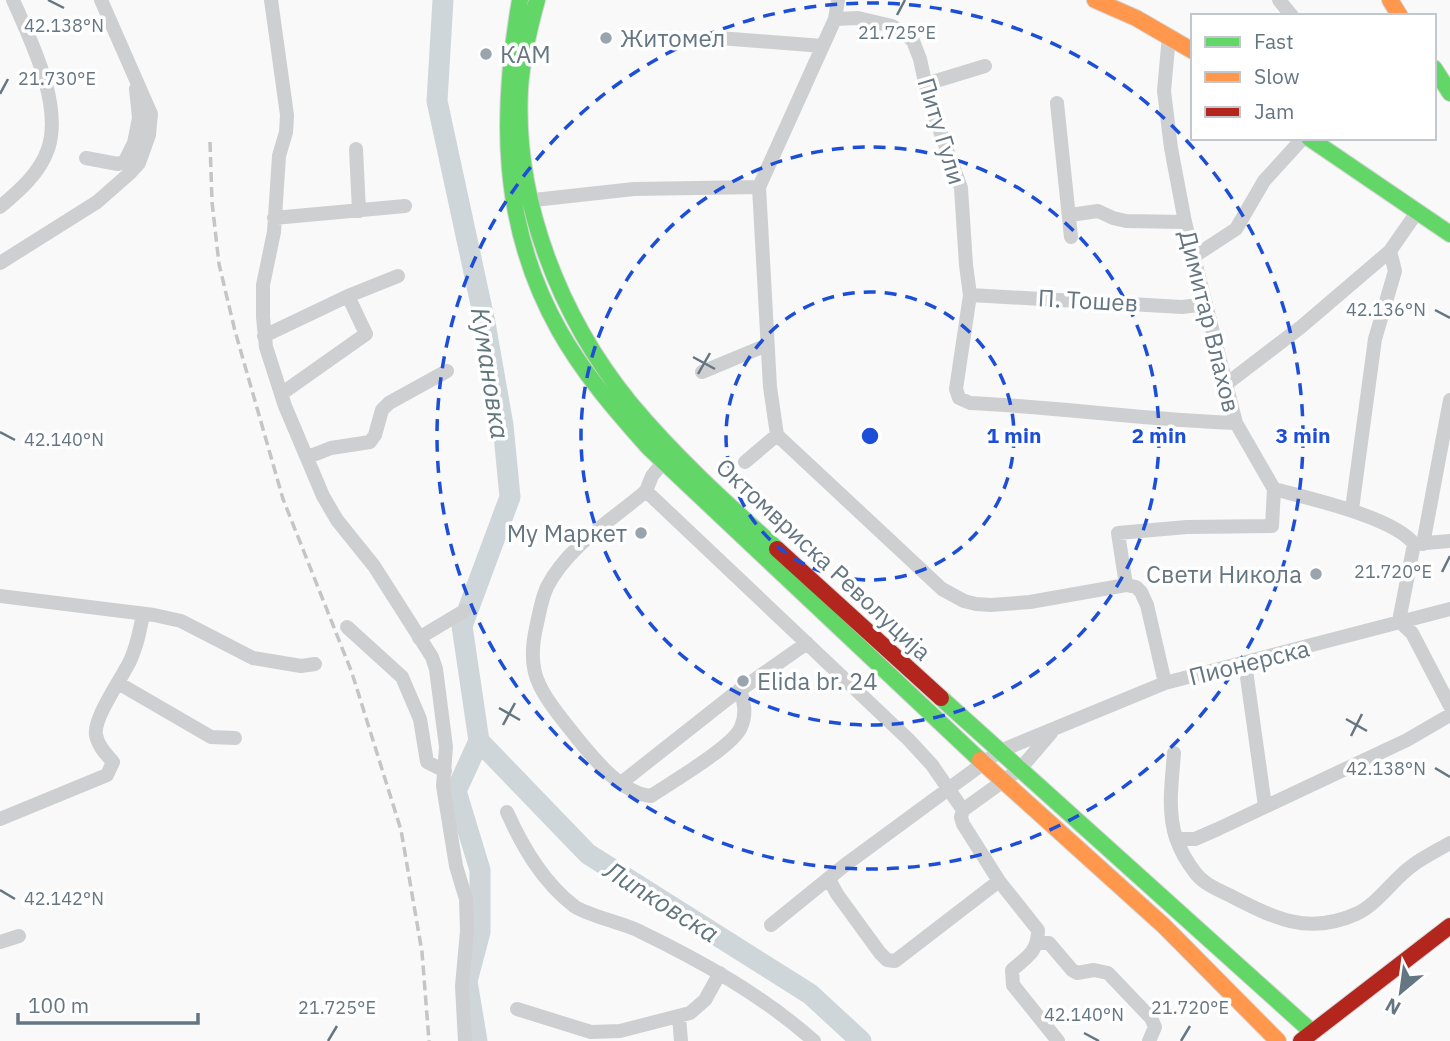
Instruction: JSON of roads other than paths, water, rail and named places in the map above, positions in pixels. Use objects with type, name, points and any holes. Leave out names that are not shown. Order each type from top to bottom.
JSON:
[{"type":"street","points":[[0,206],[35,173],[48,149],[52,117],[43,73],[13,0]]},
{"type":"street","points":[[0,263],[97,202],[139,163],[149,135],[150,114],[102,0]]},
{"type":"street","points":[[271,0],[287,115],[286,132],[279,156],[274,232],[263,285],[264,336],[281,394],[323,496],[337,520],[374,566],[432,657],[436,669],[446,747],[443,786],[456,866],[466,899],[462,986],[464,1041]]},
{"type":"street","name":"Октомвриска Револуција","points":[[520,0],[507,74],[505,122],[513,203],[518,228],[538,289],[573,355],[617,412],[664,461],[924,710],[1197,958],[1278,1041]]},
{"type":"street","name":"Октомвриска Револуција","points":[[537,0],[525,51],[520,99],[530,200],[542,242],[566,302],[581,331],[626,398],[704,480],[1020,769],[1305,1038]]},
{"type":"street","points":[[838,0],[835,19],[759,187],[770,387],[777,435],[942,589],[954,597],[976,604],[1010,604],[1126,586],[1136,587],[1147,605],[1165,683]]},
{"type":"street","points":[[1095,0],[1191,50]]},
{"type":"street","points":[[1279,0],[1290,14]]},
{"type":"street","name":"Питу Гули","points":[[835,19],[858,18],[876,21],[904,33],[913,41],[920,59],[929,101],[961,188],[970,295],[956,389],[959,398],[970,402],[1048,407],[1189,422],[1236,423]]},
{"type":"street","name":"Димитар Влахов","points":[[1169,36],[1164,91],[1171,148],[1193,257],[1236,423],[1274,489]]},
{"type":"street","points":[[719,38],[822,46]]},
{"type":"street","points":[[926,84],[985,66]]},
{"type":"street","points":[[1441,71],[1450,93]]},
{"type":"street","points":[[86,158],[118,164],[125,161],[134,143],[139,118],[135,93],[137,85]]},
{"type":"street","points":[[1057,103],[1071,237]]},
{"type":"street","points":[[1193,257],[1236,229],[1264,181],[1301,140]]},
{"type":"street","points":[[1312,140],[1450,233]]},
{"type":"street","points":[[356,149],[359,211]]},
{"type":"street","points":[[513,203],[634,190],[759,187]]},
{"type":"street","points":[[274,218],[405,206]]},
{"type":"street","points":[[1070,215],[1098,211],[1126,221],[1185,222]]},
{"type":"street","points":[[1225,385],[1301,327],[1390,251],[1417,212]]},
{"type":"street","points":[[1352,509],[1375,339],[1395,271],[1390,251]]},
{"type":"street","points":[[264,336],[348,296],[398,276]]},
{"type":"street","name":"П. Тошев","points":[[970,295],[1182,307],[1206,304]]},
{"type":"street","points":[[281,394],[366,334],[348,296]]},
{"type":"street","points":[[702,372],[767,345]]},
{"type":"street","points":[[308,457],[331,448],[370,442],[376,435],[382,410],[389,402],[447,371]]},
{"type":"street","points":[[1450,400],[1399,621],[1412,633],[1450,706]]},
{"type":"street","points":[[745,462],[777,435]]},
{"type":"street","points":[[664,461],[652,476],[646,491],[588,538],[559,567],[546,589],[534,639],[534,664],[540,686],[556,712],[591,755],[621,783],[643,796],[651,796],[725,745],[741,729],[746,709],[740,690]]},
{"type":"street","points":[[1126,586],[1118,534],[1187,527],[1272,526],[1274,489],[1352,509],[1418,544],[1450,541]]},
{"type":"street","points":[[646,491],[909,740],[932,765],[963,810],[963,824],[999,881],[1038,930],[1038,943],[1031,954],[1012,970],[1013,985],[1058,1041]]},
{"type":"street","points":[[0,596],[181,621],[253,658],[301,666],[315,664]]},
{"type":"street","name":"Пионерска","points":[[771,925],[1000,751],[1165,683],[1450,609]]},
{"type":"street","points":[[419,638],[464,611]]},
{"type":"street","points":[[0,819],[107,775],[113,762],[102,750],[96,730],[130,660],[143,614]]},
{"type":"street","points":[[347,627],[402,677],[419,719],[427,762],[445,771]]},
{"type":"street","points":[[621,783],[740,690],[807,643]]},
{"type":"street","points":[[1245,663],[1265,806]]},
{"type":"street","points":[[118,682],[211,737],[235,738]]},
{"type":"street","points":[[1177,839],[1195,839],[1407,740],[1450,715]]},
{"type":"street","name":"Пионерска","points":[[963,810],[1020,769],[1054,729]]},
{"type":"street","points":[[1174,752],[1170,802],[1177,839],[1195,873],[1217,890],[1282,920],[1315,924],[1343,918],[1368,907],[1413,865],[1450,844]]},
{"type":"street","points":[[507,812],[531,860],[575,907],[638,930],[720,973],[750,991],[814,1041]]},
{"type":"street","points":[[829,879],[880,953],[887,960],[895,961],[999,881]]},
{"type":"street","points":[[1305,1038],[1450,926]]},
{"type":"street","points":[[0,942],[19,936]]},
{"type":"street","points":[[1038,943],[1049,943],[1056,948],[1077,973],[1108,973],[1151,1018],[1154,1027],[1149,1041]]},
{"type":"street","points":[[517,1009],[593,1037],[690,1013],[705,1000],[720,973]]},
{"type":"street","points":[[679,1017],[681,1041]]},
{"type":"waterway","name":"Кумановка","points":[[443,0],[437,101],[485,323],[503,425],[510,497],[462,626],[479,741]]},
{"type":"waterway","name":"Липковска","points":[[479,741],[588,854],[810,994],[861,1041]]},
{"type":"waterway","points":[[477,1041],[467,981],[480,932],[480,870],[456,791],[479,741]]},
{"type":"railway","points":[[210,142],[212,202],[219,264],[235,331],[283,499],[352,673],[401,830],[422,952],[429,1041]]},
{"type":"place","name":"Житомел","points":[[606,38]]},
{"type":"place","name":"КАМ","points":[[486,54]]},
{"type":"place","name":"Му Маркет","points":[[641,533]]},
{"type":"place","name":"Свети Никола","points":[[1316,574]]},
{"type":"place","name":"Elida br. 24","points":[[743,681]]}]
